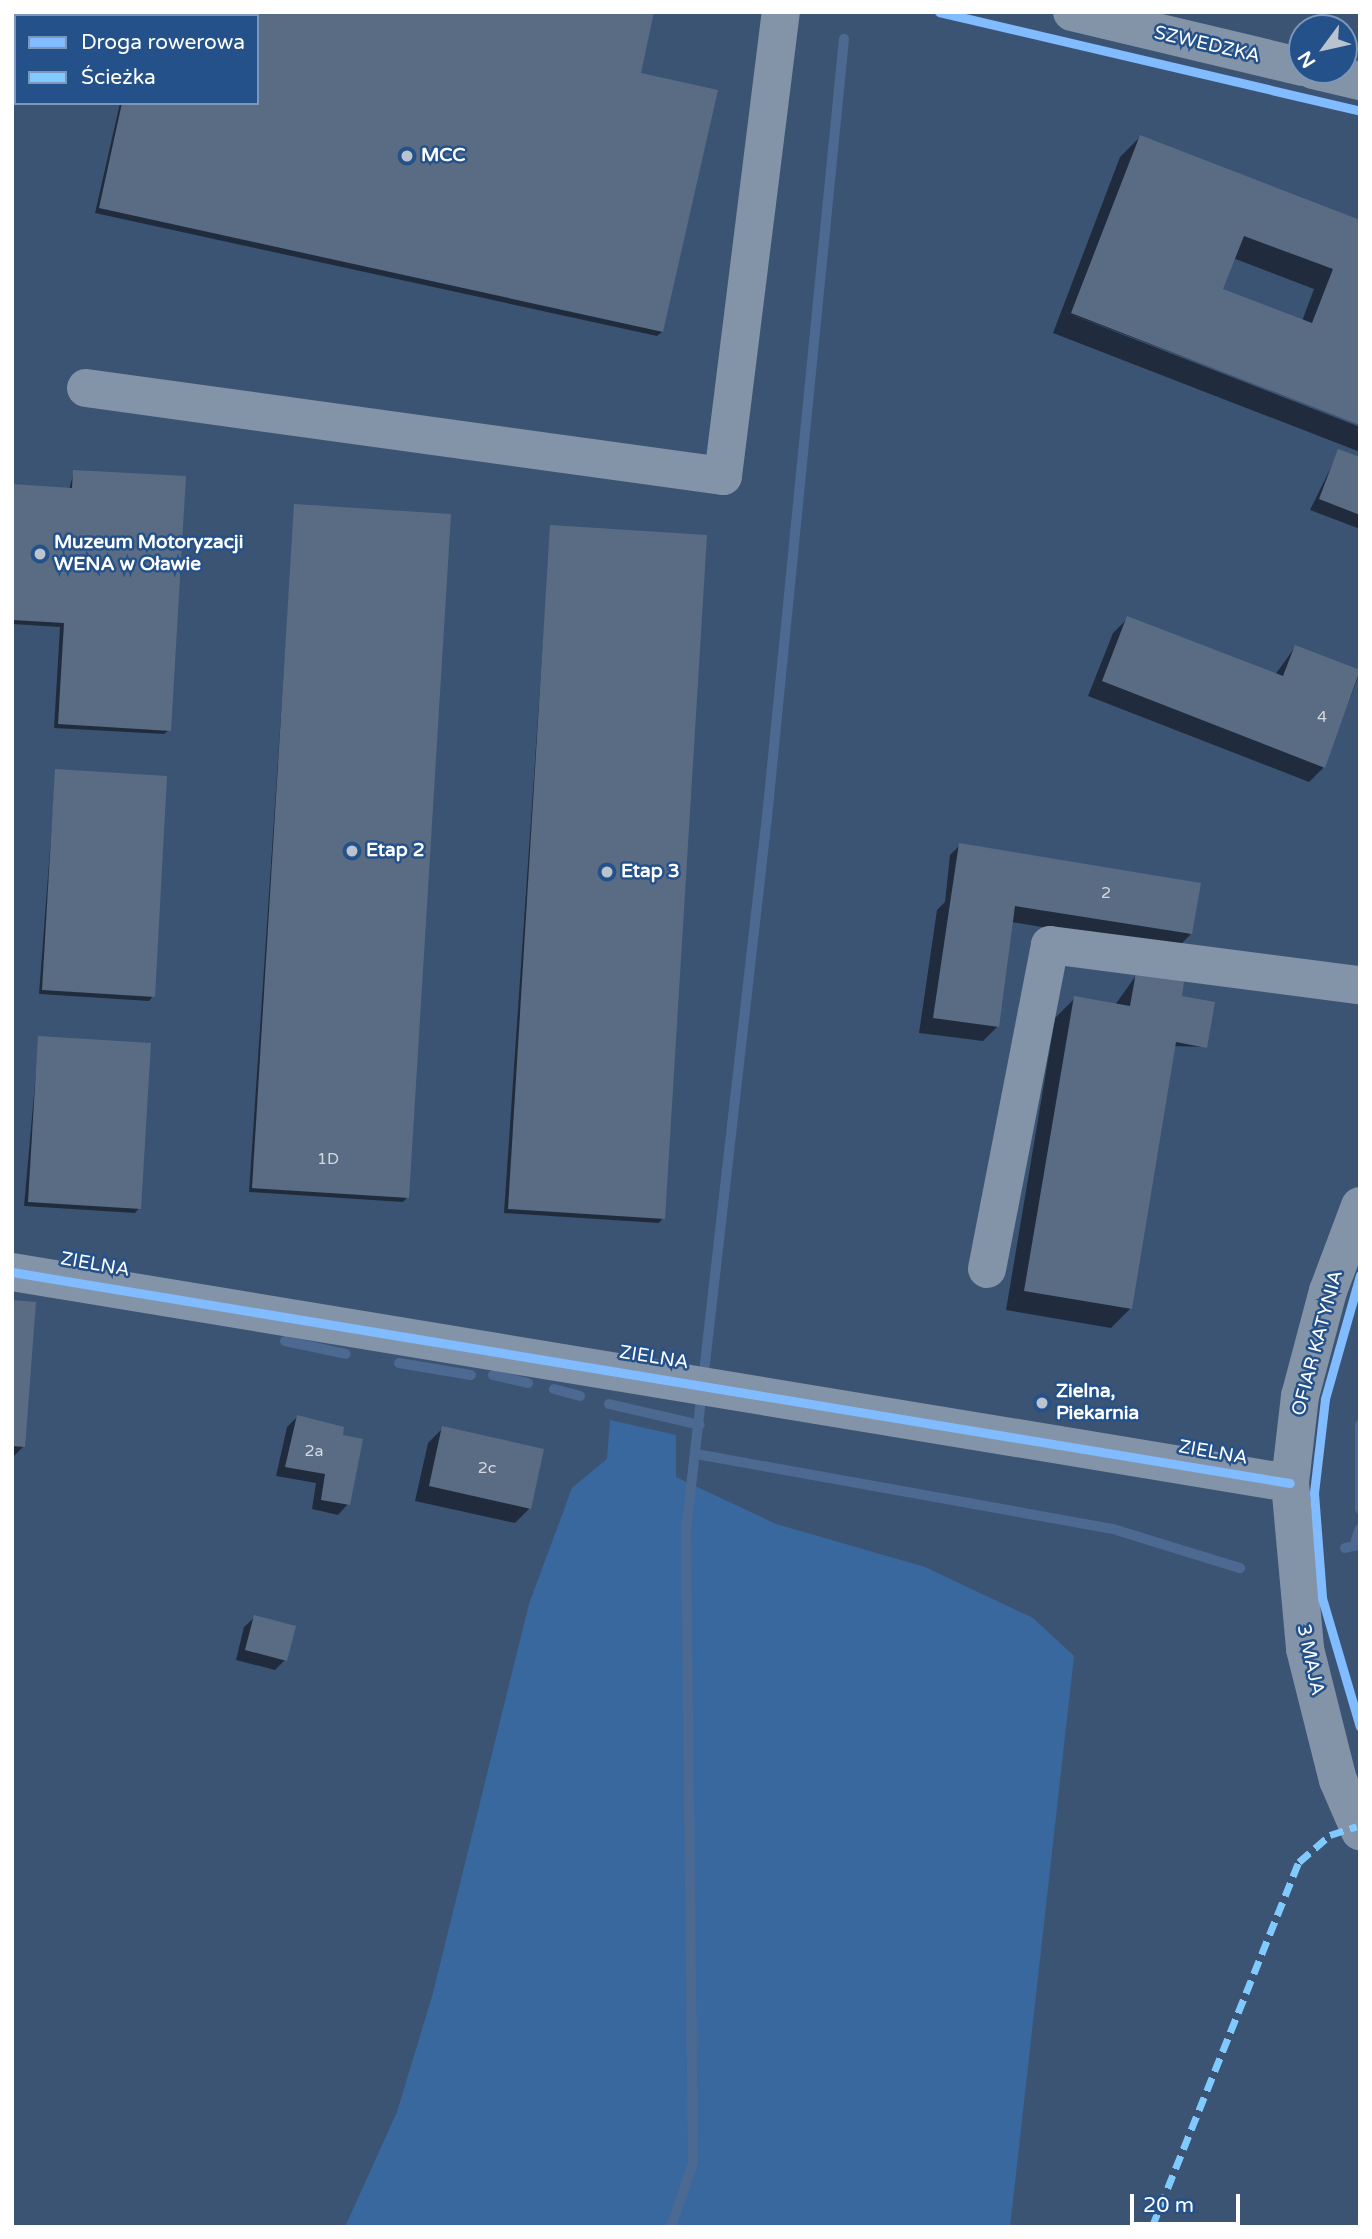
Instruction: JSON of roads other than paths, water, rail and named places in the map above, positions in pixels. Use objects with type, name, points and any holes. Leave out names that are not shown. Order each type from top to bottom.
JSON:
[{"type":"street","points":[[86,388],[723,476],[781,12]]},
{"type":"street","name":"SZWEDZKA","points":[[1072,12],[1288,64]]},
{"type":"street","points":[[987,1269],[1050,945],[1360,985]]},
{"type":"street","name":"OFIAR KATYNIA","points":[[1290,1483],[1300,1396],[1328,1291],[1360,1206]]},
{"type":"street","name":"ZIELNA","points":[[12,1272],[705,1384],[1290,1483]]},
{"type":"street","name":"3 MAJA","points":[[1290,1483],[1305,1649],[1338,1780],[1360,1831]]},
{"type":"waterway","points":[[671,2227],[693,2163],[686,1531],[767,817],[844,39]]},
{"type":"waterway","points":[[285,1341],[346,1354]]},
{"type":"waterway","points":[[399,1363],[471,1375]]},
{"type":"waterway","points":[[493,1375],[528,1383]]},
{"type":"waterway","points":[[554,1389],[580,1396]]},
{"type":"waterway","points":[[609,1404],[700,1425]]},
{"type":"waterway","points":[[1360,1425],[1360,1509]]},
{"type":"waterway","points":[[696,1454],[1113,1529],[1240,1568]]},
{"type":"waterway","points":[[1345,1548],[1354,1546],[1360,1529]]},
{"type":"place","name":"MCC","points":[[407,156]]},
{"type":"place","name":"Muzeum Motoryzacji WENA w Oławie","points":[[40,554]]},
{"type":"place","name":"Etap 2","points":[[352,851]]},
{"type":"place","name":"Etap 3","points":[[607,872]]},
{"type":"place","name":"Zielna, Piekarnia","points":[[1042,1403]]}]
